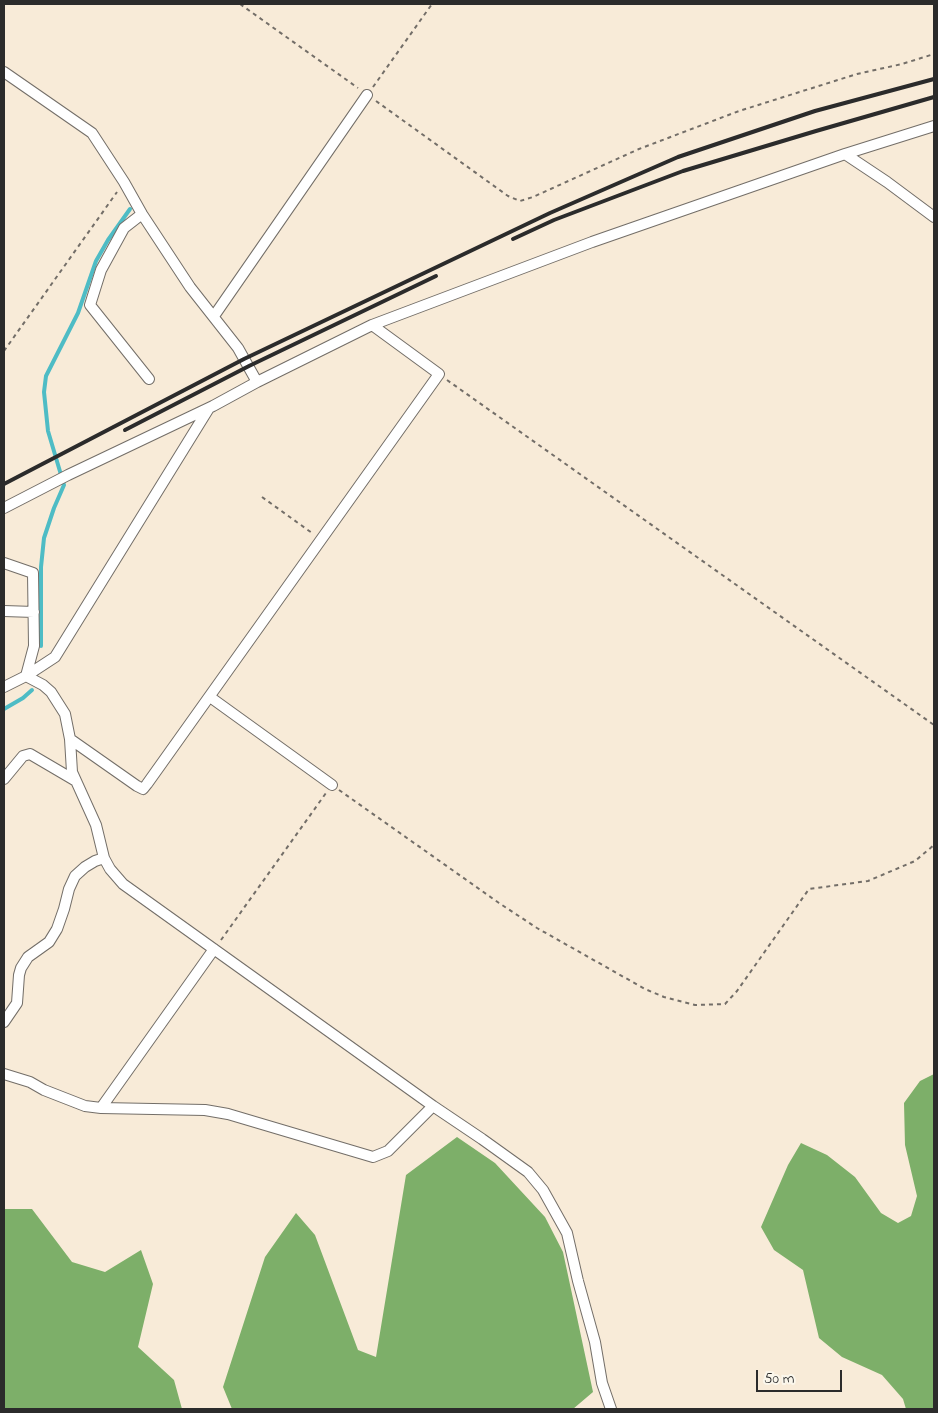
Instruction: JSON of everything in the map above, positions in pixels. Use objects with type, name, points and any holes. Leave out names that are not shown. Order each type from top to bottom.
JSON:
[{"type":"street","points":[[4,72],[92,133],[190,287],[238,348],[257,382]]},
{"type":"street","points":[[214,316],[367,95]]},
{"type":"street","points":[[4,508],[68,474],[210,408],[257,382],[372,325],[592,242],[845,154],[934,127]]},
{"type":"street","points":[[845,154],[934,217]]},
{"type":"street","points":[[142,214],[124,228],[101,270],[90,305],[149,379]]},
{"type":"street","points":[[70,739],[143,789],[439,374],[372,325]]},
{"type":"street","points":[[4,687],[26,676],[55,657],[210,408]]},
{"type":"street","points":[[4,563],[33,573],[34,646],[26,676]]},
{"type":"street","points":[[4,611],[34,612]]},
{"type":"street","points":[[26,676],[51,692],[65,714],[70,739],[72,772],[96,825],[104,858],[110,869],[123,884],[528,1172],[543,1190],[567,1232],[578,1282],[595,1342],[602,1383],[610,1409]]},
{"type":"street","points":[[210,697],[332,785]]},
{"type":"street","points":[[4,779],[23,756],[30,754],[76,780]]},
{"type":"street","points":[[4,1022],[18,1003],[21,968],[28,957],[49,942],[57,929],[69,889],[75,876],[85,867],[104,858]]},
{"type":"street","points":[[101,1108],[214,949]]},
{"type":"street","points":[[4,1074],[30,1082],[44,1090],[85,1106],[206,1110],[228,1114],[373,1157],[388,1151],[433,1106]]},
{"type":"path","points":[[240,4],[508,196],[520,201],[533,197],[639,149],[739,111],[857,74],[902,64],[934,54]]},
{"type":"path","points":[[367,95],[432,4]]},
{"type":"path","points":[[4,351],[124,182]]},
{"type":"path","points":[[439,374],[934,725]]},
{"type":"path","points":[[262,497],[322,540]]},
{"type":"path","points":[[214,949],[332,785],[537,928],[645,990],[664,998],[695,1005],[725,1004],[737,991],[810,889],[868,881],[914,861],[934,845]]},
{"type":"green space","points":[[934,1074],[934,1409],[906,1409],[903,1399],[882,1375],[842,1357],[819,1338],[803,1270],[774,1250],[761,1227],[788,1165],[801,1143],[827,1155],[855,1177],[881,1213],[898,1223],[911,1216],[917,1196],[905,1145],[904,1103],[920,1081]]},
{"type":"green space","points":[[457,1137],[495,1163],[545,1217],[563,1252],[593,1392],[573,1409],[232,1409],[223,1387],[265,1257],[296,1213],[315,1235],[358,1350],[376,1357],[406,1175]]},
{"type":"green space","points":[[4,1209],[32,1209],[72,1262],[105,1272],[141,1250],[153,1284],[138,1347],[174,1380],[182,1409],[4,1409]]},
{"type":"waterway","points":[[41,646],[41,567],[44,538],[64,485],[48,431],[44,392],[46,376],[78,313],[96,261],[130,209]]},
{"type":"waterway","points":[[4,709],[23,698],[32,690]]},
{"type":"railway","points":[[4,484],[244,359],[550,213],[678,157],[815,111],[934,79]]},
{"type":"railway","points":[[513,239],[554,220],[683,171],[934,97]]},
{"type":"railway","points":[[125,430],[249,366],[436,276]]}]
